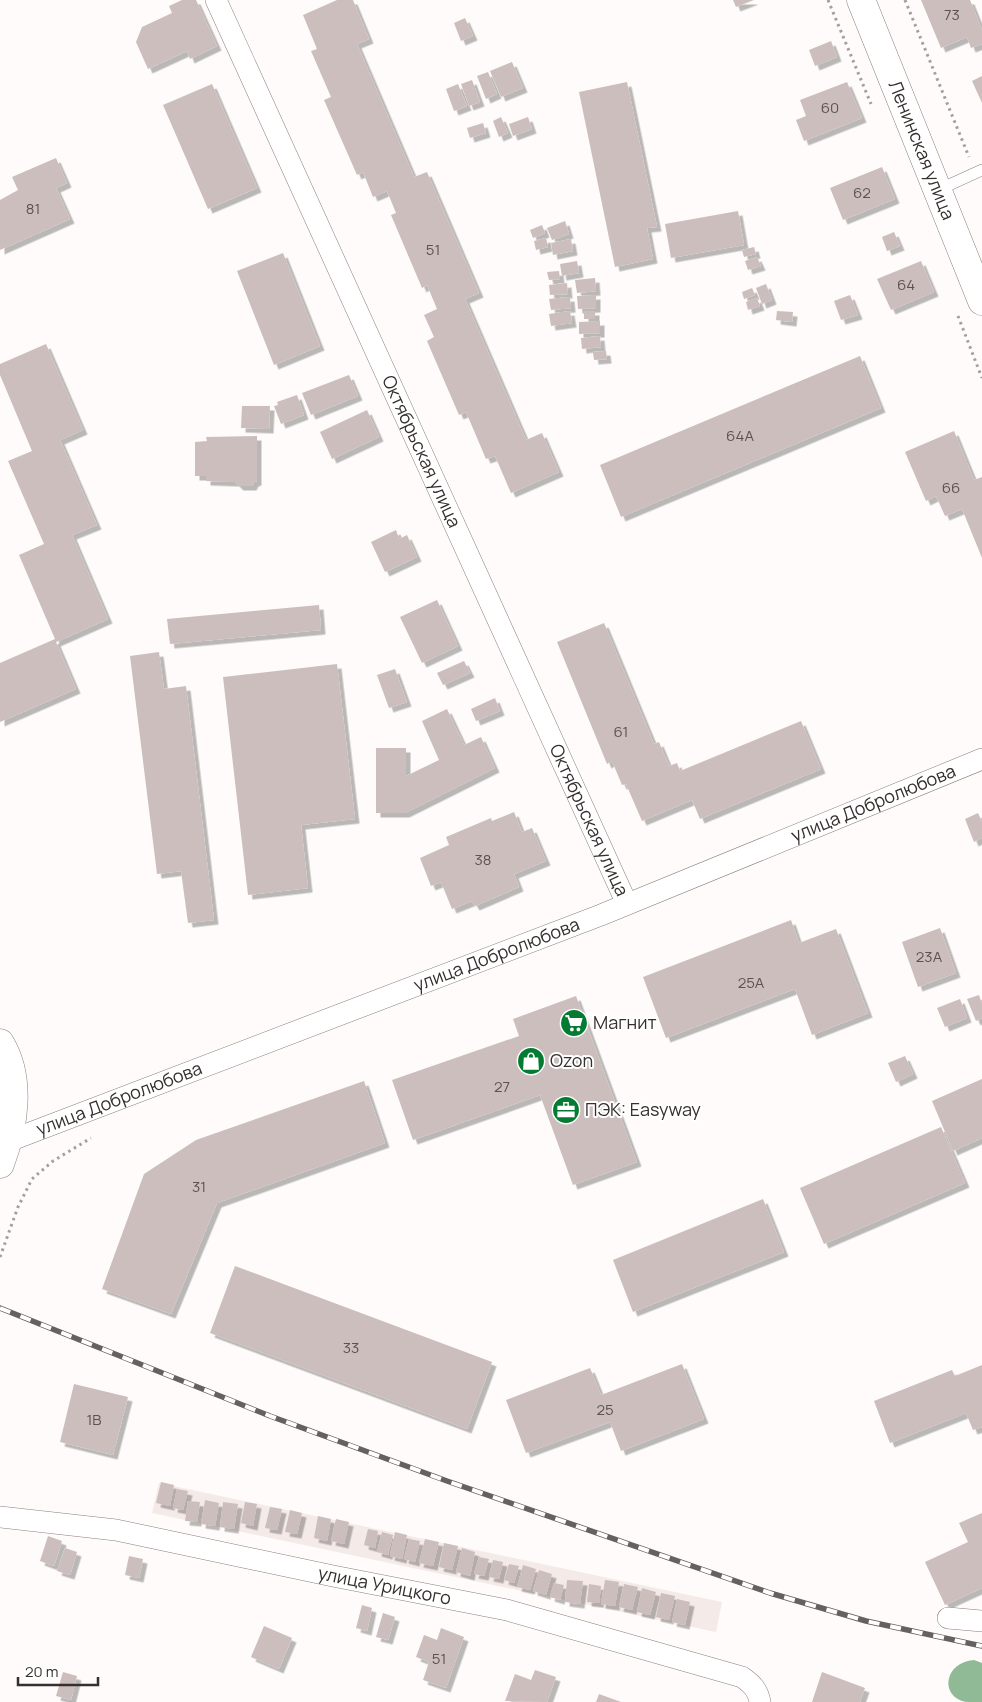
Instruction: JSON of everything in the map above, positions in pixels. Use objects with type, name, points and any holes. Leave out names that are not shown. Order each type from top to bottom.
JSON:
[{"type":"main road","name":"Ленинская улица","points":[[861,0],[982,301]]},
{"type":"main road","points":[[0,1043],[6,1052],[14,1090],[4,1153]]},
{"type":"street","name":"Октябрьская улица","points":[[216,0],[627,904]]},
{"type":"street","name":"улица Добролюбова","points":[[4,1153],[627,904],[982,759]]},
{"type":"street","name":"улица Урицкого","points":[[0,1517],[116,1530],[333,1576],[507,1610],[742,1677],[752,1684],[759,1697]]},
{"type":"street","points":[[948,1618],[982,1621]]},
{"type":"lane","points":[[938,190],[979,172]]},
{"type":"path","points":[[905,0],[979,172]]},
{"type":"path","points":[[0,1257],[18,1207],[32,1179],[53,1161],[97,1134]]},
{"type":"shaded area","points":[[159,1483],[722,1602],[716,1632],[152,1513]]},
{"type":"shaded area","points":[[974,1660],[982,1663],[982,1702],[966,1702],[957,1699],[952,1694],[949,1680],[951,1673],[956,1667],[964,1662]]},
{"type":"building","points":[[182,0],[196,0],[217,46],[190,59],[187,51],[148,69],[136,42],[142,27],[172,13],[169,6]]},
{"type":"building","points":[[337,0],[353,0],[369,39],[357,44],[414,177],[427,172],[479,293],[465,299],[526,440],[542,433],[559,472],[511,493],[495,456],[486,459],[466,412],[459,415],[427,341],[434,337],[424,315],[437,309],[427,285],[422,288],[391,215],[396,213],[387,191],[373,197],[363,172],[357,175],[324,100],[331,97],[311,51],[317,49],[303,15]]},
{"type":"building","points":[[733,0],[754,0],[736,7]]},
{"type":"building","points":[[921,0],[970,0],[982,30],[982,44],[971,48],[967,37],[941,48]]},
{"type":"building","points":[[465,18],[473,36],[461,41],[454,23]]},
{"type":"building","points":[[831,41],[837,57],[815,66],[809,50]]},
{"type":"building","points":[[512,62],[523,88],[501,97],[490,71]]},
{"type":"building","points":[[488,72],[497,94],[486,99],[477,76]]},
{"type":"building","points":[[982,76],[982,103],[972,81]]},
{"type":"building","points":[[472,80],[480,102],[469,106],[461,84]]},
{"type":"building","points":[[627,82],[657,227],[647,228],[653,259],[615,267],[579,92]]},
{"type":"building","points":[[847,82],[862,118],[804,141],[796,120],[806,116],[800,100]]},
{"type":"building","points":[[212,84],[257,188],[208,209],[163,105]]},
{"type":"building","points":[[458,84],[467,106],[454,111],[446,89]]},
{"type":"building","points":[[501,117],[508,133],[499,137],[493,121]]},
{"type":"building","points":[[528,117],[532,129],[513,136],[509,124]]},
{"type":"building","points":[[483,123],[486,133],[470,138],[467,128]]},
{"type":"building","points":[[56,158],[67,183],[56,188],[70,219],[0,250],[0,200],[18,190],[12,177]]},
{"type":"building","points":[[882,167],[895,199],[843,220],[830,188]]},
{"type":"building","points":[[738,211],[744,245],[671,258],[665,224]]},
{"type":"building","points":[[565,221],[569,234],[552,240],[547,228]]},
{"type":"building","points":[[542,225],[545,233],[533,238],[530,230]]},
{"type":"building","points":[[894,232],[900,246],[887,251],[882,237]]},
{"type":"building","points":[[546,238],[548,247],[536,250],[534,241]]},
{"type":"building","points":[[571,239],[573,251],[553,255],[551,243]]},
{"type":"building","points":[[754,247],[756,254],[744,257],[742,250]]},
{"type":"building","points":[[283,253],[320,346],[274,365],[237,271]]},
{"type":"building","points":[[757,257],[761,266],[748,270],[745,261]]},
{"type":"building","points":[[577,261],[579,273],[562,276],[560,264]]},
{"type":"building","points":[[921,261],[934,292],[891,310],[877,279]]},
{"type":"building","points":[[559,271],[560,279],[549,280],[547,272]]},
{"type":"building","points":[[595,278],[596,291],[577,293],[575,280]]},
{"type":"building","points":[[567,283],[568,294],[550,295],[549,285]]},
{"type":"building","points":[[766,284],[772,300],[762,304],[756,288]]},
{"type":"building","points":[[752,288],[755,295],[744,299],[742,292]]},
{"type":"building","points":[[596,295],[596,308],[578,309],[577,296]]},
{"type":"building","points":[[850,295],[858,315],[841,320],[834,301]]},
{"type":"building","points":[[570,297],[571,308],[551,310],[549,299]]},
{"type":"building","points":[[757,298],[760,306],[748,310],[746,302]]},
{"type":"building","points":[[570,311],[572,323],[551,326],[549,314]]},
{"type":"building","points":[[584,311],[595,311],[595,319],[584,319]]},
{"type":"building","points":[[777,311],[793,312],[792,322],[776,320]]},
{"type":"building","points":[[600,321],[600,333],[579,334],[579,322]]},
{"type":"building","points":[[600,336],[601,347],[582,349],[581,338]]},
{"type":"building","points":[[46,344],[83,430],[60,440],[97,525],[72,535],[108,619],[56,642],[76,689],[0,722],[0,663],[55,639],[19,555],[44,544],[8,461],[32,451],[0,375],[0,364]]},
{"type":"building","points":[[606,351],[607,359],[594,360],[593,352]]},
{"type":"building","points":[[860,356],[881,408],[621,517],[600,465]]},
{"type":"building","points":[[349,375],[358,396],[311,415],[302,393]]},
{"type":"building","points":[[297,395],[304,415],[281,424],[274,406],[278,405],[277,402]]},
{"type":"building","points":[[242,406],[270,406],[269,429],[241,428]]},
{"type":"building","points":[[367,410],[379,437],[332,459],[320,432]]},
{"type":"building","points":[[954,431],[974,480],[982,477],[982,558],[962,509],[945,516],[936,496],[926,501],[905,452]]},
{"type":"building","points":[[257,436],[257,481],[252,486],[239,486],[235,482],[206,481],[206,476],[195,476],[195,442],[207,441],[206,437]]},
{"type":"building","points":[[396,530],[399,539],[407,535],[417,557],[385,572],[371,542]]},
{"type":"building","points":[[437,600],[458,646],[422,663],[400,617]]},
{"type":"building","points":[[319,605],[321,630],[170,644],[167,619]]},
{"type":"building","points":[[604,623],[654,744],[659,742],[669,766],[677,763],[680,771],[801,721],[821,769],[700,819],[692,800],[642,821],[626,784],[622,785],[612,761],[607,764],[557,642]]},
{"type":"building","points":[[159,652],[164,689],[186,686],[214,920],[188,923],[181,871],[157,874],[130,656]]},
{"type":"building","points":[[464,661],[470,673],[443,685],[437,673]]},
{"type":"building","points":[[337,664],[355,819],[301,825],[308,888],[248,895],[223,677]]},
{"type":"building","points":[[395,669],[407,702],[389,708],[377,675]]},
{"type":"building","points":[[495,698],[500,711],[476,721],[471,709]]},
{"type":"building","points":[[447,709],[464,745],[481,737],[495,768],[405,813],[376,813],[376,748],[406,748],[406,776],[439,760],[422,721]]},
{"type":"building","points":[[514,812],[522,832],[532,828],[546,861],[514,874],[519,887],[475,906],[472,901],[452,909],[441,882],[431,886],[420,858],[449,845],[446,837],[491,818],[492,821]]},
{"type":"building","points":[[978,813],[982,822],[982,838],[974,842],[965,819]]},
{"type":"building","points":[[791,920],[799,943],[836,929],[868,1013],[812,1035],[795,989],[666,1038],[643,977]]},
{"type":"building","points":[[940,928],[956,973],[918,987],[902,942]]},
{"type":"building","points":[[979,995],[982,1004],[982,1018],[976,1021],[967,999]]},
{"type":"building","points":[[576,996],[637,1162],[573,1185],[540,1095],[413,1140],[392,1080],[519,1036],[513,1019]]},
{"type":"building","points":[[960,999],[967,1018],[945,1027],[937,1008]]},
{"type":"building","points":[[905,1056],[913,1074],[896,1082],[888,1063]]},
{"type":"building","points":[[982,1079],[982,1138],[953,1151],[932,1101]]},
{"type":"building","points":[[364,1081],[385,1143],[217,1203],[171,1314],[102,1289],[144,1174],[196,1140]]},
{"type":"building","points":[[941,1127],[965,1183],[824,1244],[800,1188]]},
{"type":"building","points":[[763,1199],[784,1252],[633,1312],[613,1260]]},
{"type":"building","points":[[235,1266],[492,1362],[467,1429],[210,1333]]},
{"type":"building","points":[[682,1364],[704,1419],[621,1451],[610,1422],[526,1453],[506,1400],[590,1368],[601,1395]]},
{"type":"building","points":[[982,1365],[982,1427],[973,1430],[966,1413],[890,1443],[874,1401],[952,1370],[955,1376]]},
{"type":"building","points":[[74,1384],[128,1397],[113,1455],[60,1442]]},
{"type":"building","points":[[161,1482],[174,1485],[170,1506],[156,1503]]},
{"type":"building","points":[[177,1489],[188,1491],[183,1510],[173,1508]]},
{"type":"building","points":[[205,1500],[219,1503],[215,1526],[201,1524]]},
{"type":"building","points":[[188,1501],[200,1502],[197,1522],[185,1521]]},
{"type":"building","points":[[223,1502],[238,1504],[234,1529],[220,1527]]},
{"type":"building","points":[[245,1502],[257,1504],[253,1526],[241,1523]]},
{"type":"building","points":[[270,1507],[282,1509],[277,1530],[265,1528]]},
{"type":"building","points":[[290,1510],[302,1513],[297,1534],[285,1532]]},
{"type":"building","points":[[982,1513],[982,1588],[945,1605],[925,1562],[968,1542],[959,1523]]},
{"type":"building","points":[[318,1516],[331,1519],[327,1541],[314,1538]]},
{"type":"building","points":[[336,1519],[349,1522],[344,1544],[331,1541]]},
{"type":"building","points":[[368,1529],[378,1531],[375,1548],[364,1545]]},
{"type":"building","points":[[382,1532],[393,1535],[388,1555],[377,1552]]},
{"type":"building","points":[[395,1532],[407,1535],[402,1559],[390,1556]]},
{"type":"building","points":[[48,1536],[62,1541],[54,1566],[40,1561]]},
{"type":"building","points":[[409,1539],[420,1541],[415,1562],[404,1559]]},
{"type":"building","points":[[425,1539],[439,1542],[433,1566],[419,1563]]},
{"type":"building","points":[[444,1543],[458,1546],[452,1570],[439,1567]]},
{"type":"building","points":[[65,1548],[77,1552],[70,1575],[57,1571]]},
{"type":"building","points":[[462,1548],[475,1552],[470,1576],[456,1572]]},
{"type":"building","points":[[129,1556],[143,1559],[139,1578],[125,1575]]},
{"type":"building","points":[[479,1557],[489,1559],[484,1576],[474,1574]]},
{"type":"building","points":[[493,1560],[503,1562],[499,1579],[489,1577]]},
{"type":"building","points":[[509,1564],[519,1566],[514,1583],[504,1580]]},
{"type":"building","points":[[523,1565],[536,1569],[530,1590],[517,1587]]},
{"type":"building","points":[[539,1570],[552,1574],[546,1595],[533,1591]]},
{"type":"building","points":[[567,1580],[583,1581],[580,1604],[565,1602]]},
{"type":"building","points":[[605,1580],[619,1582],[615,1606],[601,1604]]},
{"type":"building","points":[[554,1583],[564,1585],[560,1600],[550,1597]]},
{"type":"building","points":[[589,1584],[601,1586],[599,1603],[587,1602]]},
{"type":"building","points":[[624,1584],[638,1587],[632,1610],[619,1607]]},
{"type":"building","points":[[642,1588],[656,1592],[650,1615],[637,1612]]},
{"type":"building","points":[[661,1593],[675,1596],[669,1620],[656,1617]]},
{"type":"building","points":[[677,1599],[690,1602],[685,1625],[672,1622]]},
{"type":"building","points":[[362,1605],[372,1608],[367,1631],[356,1628]]},
{"type":"building","points":[[383,1613],[395,1617],[388,1640],[376,1637]]},
{"type":"building","points":[[264,1626],[292,1638],[279,1669],[251,1657]]},
{"type":"building","points":[[441,1628],[464,1637],[446,1688],[423,1680],[429,1662],[416,1657],[424,1635],[437,1640]]},
{"type":"building","points":[[535,1670],[556,1677],[547,1702],[505,1701],[515,1674],[531,1680]]},
{"type":"building","points":[[63,1672],[77,1676],[71,1700],[56,1696]]},
{"type":"building","points":[[822,1672],[865,1688],[860,1702],[812,1702]]},
{"type":"building","points":[[599,1694],[621,1702],[596,1702]]},
{"type":"railway","points":[[0,1308],[270,1416],[447,1481],[770,1593],[866,1621],[982,1646]]},
{"type":"place","name":"Магнит","points":[[574,1023]]},
{"type":"place","name":"Ozon","points":[[531,1061]]},
{"type":"place","name":"ПЭК: Easyway","points":[[566,1110]]}]
